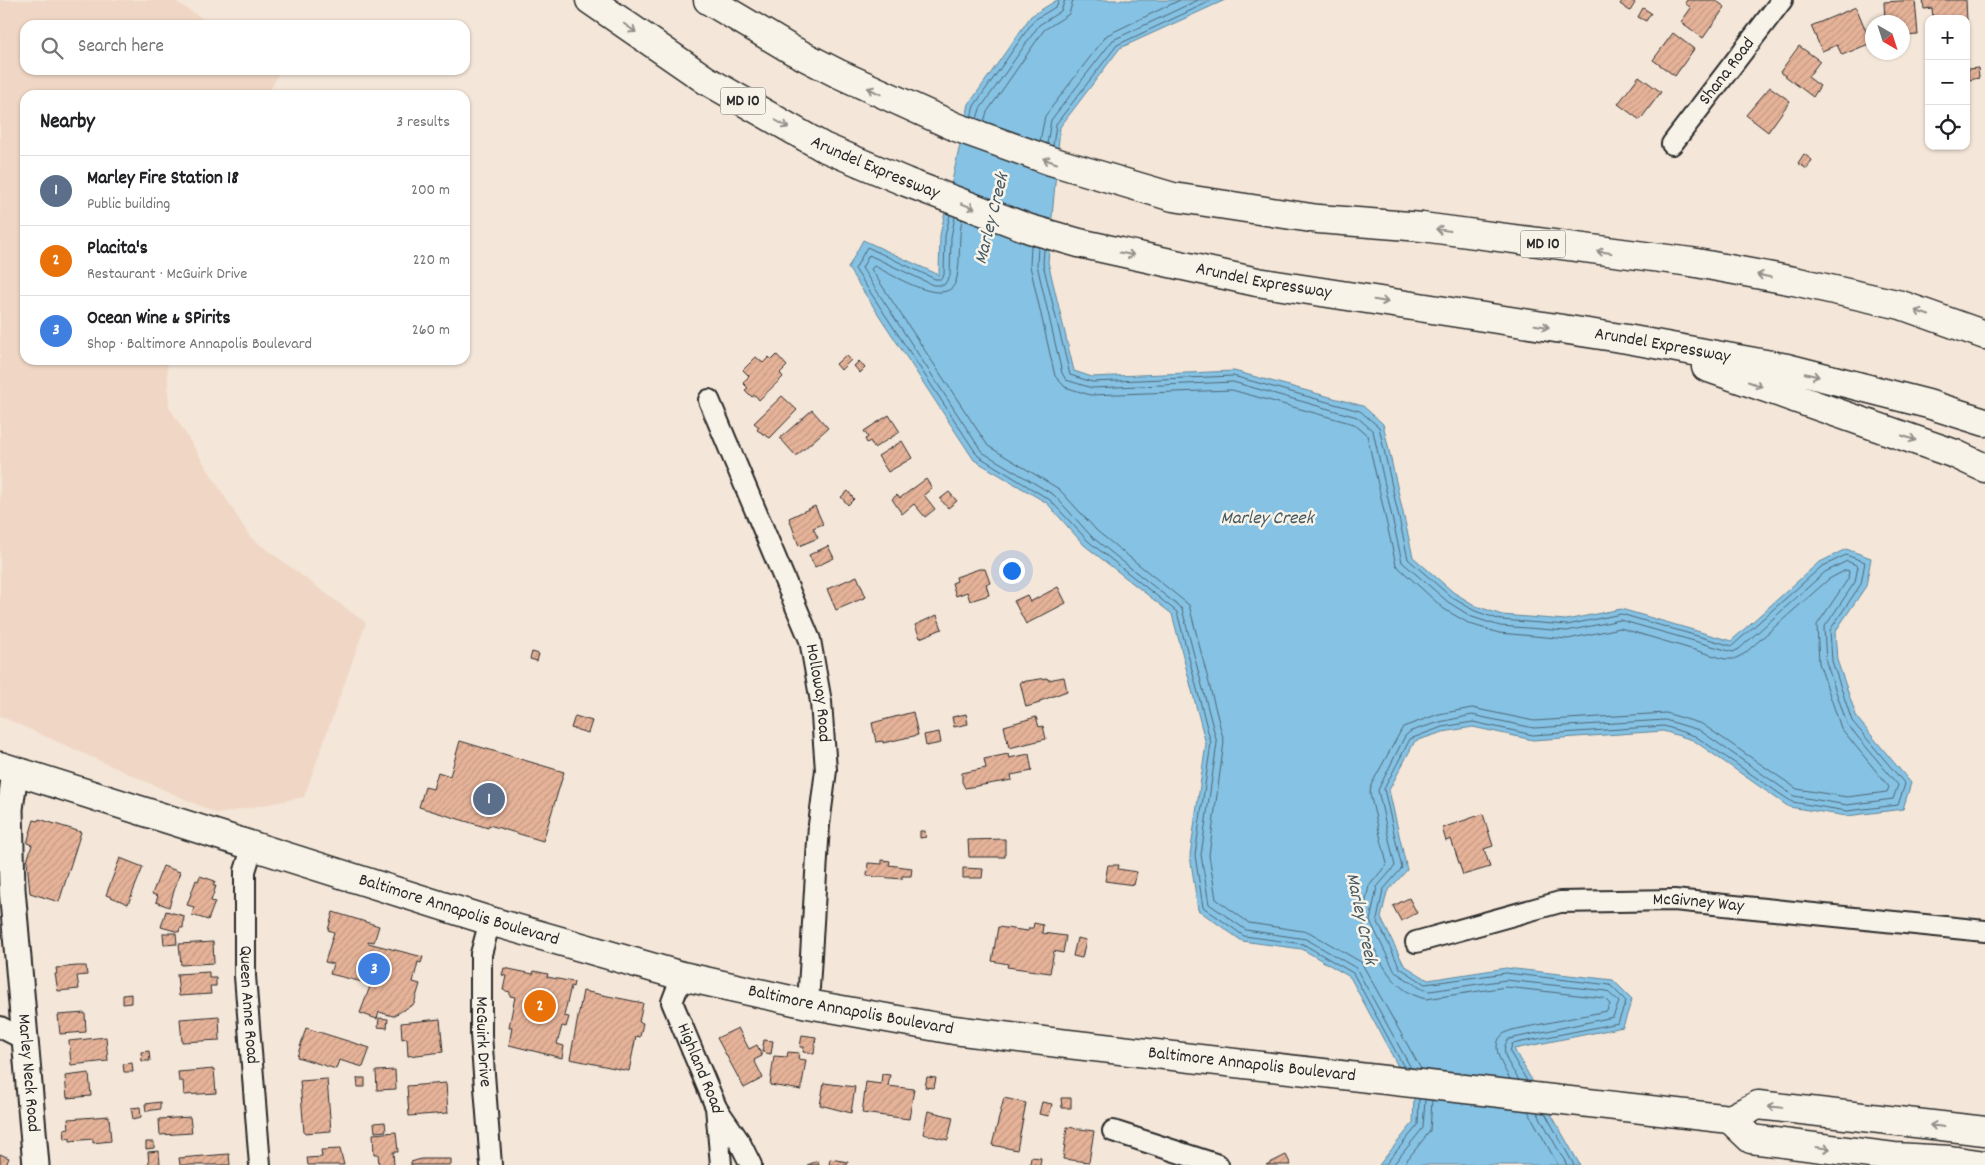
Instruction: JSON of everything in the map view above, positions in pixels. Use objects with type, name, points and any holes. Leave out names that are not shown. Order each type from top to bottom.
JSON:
[{"type":"main road","name":"Arundel Expressway","points":[[590,0],[706,80],[823,147],[906,182],[1030,229],[1079,244],[1257,282],[1626,339],[1787,368],[1928,404],[1985,422]]},
{"type":"main road","name":"MD 10","points":[[708,0],[792,50],[918,111],[998,143],[1096,176],[1174,197],[1318,219],[1422,227],[1691,262],[1794,281],[1901,305],[1978,328]]},
{"type":"main road","points":[[1626,339],[1955,454],[1985,468]]},
{"type":"main road","name":"Baltimore Annapolis Boulevard","points":[[8,769],[490,921],[682,976],[808,1004],[963,1031],[1730,1119]]},
{"type":"main road","points":[[1985,1132],[1758,1105],[1730,1119],[1752,1138],[1897,1161],[1950,1160],[1985,1165]]},
{"type":"street","name":"Shana Road","points":[[1672,144],[1782,0]]},
{"type":"street","name":"Holloway Road","points":[[709,400],[810,640],[822,702],[826,770],[818,825],[808,1004]]},
{"type":"street","name":"Marley Neck Road","points":[[8,769],[12,890],[36,1165]]},
{"type":"street","name":"Queen Anne Road","points":[[253,845],[244,871],[245,976],[260,1165]]},
{"type":"street","name":"McGivney Way","points":[[1416,942],[1560,902],[1674,900],[1985,931]]},
{"type":"street","name":"McGuirk Drive","points":[[490,921],[481,954],[481,1035],[491,1165]]},
{"type":"street","name":"Highland Road","points":[[682,976],[672,1002],[716,1107],[721,1165]]},
{"type":"street","points":[[0,1027],[24,1039]]},
{"type":"street","points":[[716,1107],[739,1141],[751,1165]]},
{"type":"street","points":[[1113,1131],[1218,1165]]},
{"type":"shaded area","points":[[0,0],[173,0],[205,20],[20,20],[20,75],[278,75],[270,90],[20,90],[20,365],[167,365],[169,407],[250,537],[366,623],[304,797],[218,814],[0,716]]},
{"type":"water","name":"Marley Creek","points":[[1057,0],[1225,0],[1120,48],[1060,127],[1048,262],[1074,371],[1092,377],[1234,371],[1363,406],[1383,424],[1413,557],[1453,592],[1476,606],[1502,615],[1566,620],[1621,609],[1731,641],[1818,563],[1846,549],[1871,558],[1866,586],[1835,632],[1837,660],[1857,718],[1911,783],[1903,809],[1847,816],[1789,807],[1693,740],[1663,731],[1533,740],[1473,727],[1443,732],[1415,741],[1389,790],[1407,870],[1387,892],[1381,918],[1404,965],[1428,980],[1506,968],[1613,980],[1632,999],[1623,1027],[1514,1049],[1580,1165],[1379,1165],[1413,1123],[1414,1096],[1350,977],[1302,949],[1242,941],[1198,910],[1190,855],[1206,744],[1172,614],[1084,545],[1047,503],[974,460],[848,268],[863,240],[939,275],[940,235],[969,104],[1031,16]]},
{"type":"building","points":[[1623,0],[1631,0],[1635,3],[1630,11],[1620,4]]},
{"type":"building","points":[[1687,0],[1715,0],[1725,7],[1703,38],[1681,22],[1691,8],[1685,3]]},
{"type":"building","points":[[1915,0],[1918,35],[1910,36],[1910,15],[1885,15],[1884,2]]},
{"type":"building","points":[[1923,0],[1966,0],[1967,15],[1933,15],[1932,8],[1924,9]]},
{"type":"building","points":[[1856,7],[1865,29],[1865,45],[1842,55],[1837,45],[1822,51],[1811,26]]},
{"type":"building","points":[[1643,8],[1651,13],[1646,21],[1638,17]]},
{"type":"building","points":[[1673,33],[1694,49],[1675,76],[1653,60]]},
{"type":"building","points":[[1799,46],[1820,61],[1808,77],[1820,86],[1813,97],[1780,72]]},
{"type":"building","points":[[1978,68],[1979,78],[1970,80],[1970,69]]},
{"type":"building","points":[[1639,76],[1661,92],[1640,120],[1618,104]]},
{"type":"building","points":[[1770,87],[1790,101],[1768,132],[1746,115]]},
{"type":"building","points":[[1804,154],[1812,160],[1807,169],[1798,163]]},
{"type":"building","points":[[777,355],[787,366],[780,373],[783,377],[759,400],[755,395],[752,397],[745,390],[748,388],[743,383],[749,376],[743,370],[756,357],[763,363],[769,357],[772,360]]},
{"type":"building","points":[[846,355],[851,360],[841,370],[836,364]]},
{"type":"building","points":[[859,361],[865,368],[860,373],[854,366]]},
{"type":"building","points":[[782,396],[797,410],[770,438],[757,430],[759,427],[754,423]]},
{"type":"building","points":[[812,410],[828,428],[796,456],[780,438]]},
{"type":"building","points":[[889,415],[900,432],[874,448],[870,441],[867,443],[865,439],[868,437],[864,431]]},
{"type":"building","points":[[902,441],[912,458],[888,472],[878,456]]},
{"type":"building","points":[[926,479],[932,488],[924,495],[935,509],[925,517],[914,504],[902,514],[892,499],[897,495],[900,498]]},
{"type":"building","points":[[848,491],[854,499],[848,505],[841,497]]},
{"type":"building","points":[[949,492],[957,501],[948,508],[940,499]]},
{"type":"building","points":[[815,506],[823,524],[813,528],[818,538],[799,546],[789,518]]},
{"type":"building","points":[[828,546],[834,558],[815,567],[809,555]]},
{"type":"building","points":[[979,569],[985,569],[990,583],[986,584],[989,595],[970,601],[967,592],[956,596],[952,583],[957,581],[956,577]]},
{"type":"building","points":[[857,576],[866,597],[836,610],[827,589]]},
{"type":"building","points":[[1058,587],[1066,603],[1026,624],[1014,601],[1027,595],[1030,602]]},
{"type":"building","points":[[937,615],[942,629],[920,638],[915,625]]},
{"type":"building","points":[[532,652],[539,654],[537,661],[530,659]]},
{"type":"building","points":[[1064,677],[1067,691],[1026,707],[1020,682]]},
{"type":"building","points":[[913,712],[918,735],[883,743],[883,741],[876,742],[872,723]]},
{"type":"building","points":[[966,714],[968,724],[954,727],[952,717]]},
{"type":"building","points":[[575,716],[592,721],[588,733],[571,728]]},
{"type":"building","points":[[1036,717],[1039,727],[1043,726],[1046,739],[1009,748],[1004,726]]},
{"type":"building","points":[[939,732],[941,743],[926,746],[924,735]]},
{"type":"building","points":[[460,741],[564,772],[543,841],[489,825],[488,828],[419,807],[425,787],[433,789],[438,772],[450,776]]},
{"type":"building","points":[[1008,754],[1009,758],[1029,754],[1032,771],[1011,775],[1012,780],[965,788],[962,782],[962,773],[986,768],[984,759]]},
{"type":"building","points":[[1483,814],[1493,846],[1484,849],[1490,867],[1463,875],[1451,839],[1446,841],[1442,828]]},
{"type":"building","points":[[39,819],[81,832],[59,902],[30,893],[27,861],[32,845],[27,843],[34,820],[38,821]]},
{"type":"building","points":[[920,831],[925,831],[926,837],[920,838]]},
{"type":"building","points":[[1005,839],[1005,857],[969,857],[968,840]]},
{"type":"building","points":[[120,858],[143,867],[128,904],[106,895]]},
{"type":"building","points":[[882,860],[890,861],[889,865],[912,868],[911,876],[902,876],[902,879],[867,876],[868,863],[882,864]]},
{"type":"building","points":[[1108,865],[1119,865],[1118,869],[1137,872],[1134,885],[1105,881]]},
{"type":"building","points":[[163,866],[180,872],[169,907],[156,902],[158,896],[152,894]]},
{"type":"building","points":[[963,868],[983,869],[982,878],[963,878]]},
{"type":"building","points":[[200,876],[215,881],[213,886],[216,886],[211,901],[215,902],[208,920],[192,915],[194,907],[187,905],[196,880],[198,881]]},
{"type":"building","points":[[1409,898],[1417,913],[1401,921],[1393,906]]},
{"type":"building","points":[[166,911],[184,916],[183,928],[180,928],[179,932],[161,927]]},
{"type":"building","points":[[333,912],[379,926],[374,942],[368,941],[368,943],[423,957],[421,963],[418,962],[413,982],[420,984],[414,1004],[393,1016],[379,1012],[377,1019],[360,1013],[371,984],[330,974],[333,964],[325,962],[334,932],[328,930]]},
{"type":"building","points":[[1034,923],[1043,925],[1042,933],[1066,936],[1063,953],[1054,951],[1050,973],[1007,967],[1008,964],[992,961],[998,927],[1028,931],[1029,928],[1033,928]]},
{"type":"building","points":[[163,933],[176,933],[177,944],[164,945]]},
{"type":"building","points":[[1077,938],[1086,940],[1082,958],[1073,956]]},
{"type":"building","points":[[213,942],[214,963],[181,965],[179,944]]},
{"type":"building","points":[[86,966],[87,975],[77,976],[79,989],[58,991],[55,974],[57,974],[56,968]]},
{"type":"building","points":[[504,968],[533,974],[534,971],[548,974],[547,977],[574,982],[573,987],[571,986],[564,1016],[569,1017],[566,1027],[562,1026],[557,1044],[564,1046],[562,1058],[509,1045],[512,1027],[509,1027],[515,997],[510,996],[510,992],[503,990],[506,976],[502,975]]},
{"type":"building","points":[[209,972],[209,978],[216,978],[216,986],[210,986],[211,994],[179,996],[177,974]]},
{"type":"building","points":[[583,991],[643,1003],[639,1022],[643,1023],[640,1037],[636,1036],[629,1071],[570,1059]]},
{"type":"building","points":[[131,994],[131,1003],[123,1004],[123,995]]},
{"type":"building","points":[[85,1013],[86,1032],[60,1034],[58,1015]]},
{"type":"building","points":[[219,1016],[220,1040],[182,1042],[180,1019]]},
{"type":"building","points":[[379,1018],[388,1019],[387,1028],[378,1027]]},
{"type":"building","points":[[440,1019],[443,1052],[408,1056],[407,1038],[402,1039],[401,1023]]},
{"type":"building","points":[[306,1028],[370,1048],[363,1067],[339,1060],[336,1069],[297,1057]]},
{"type":"building","points":[[738,1028],[749,1049],[757,1045],[762,1056],[754,1060],[763,1078],[744,1088],[717,1038]]},
{"type":"building","points":[[802,1035],[816,1037],[814,1054],[803,1052],[804,1047],[800,1047]]},
{"type":"building","points":[[106,1037],[108,1061],[71,1065],[69,1041]]},
{"type":"building","points":[[764,1040],[773,1041],[771,1054],[762,1052]]},
{"type":"building","points":[[149,1051],[150,1061],[142,1061],[141,1052]]},
{"type":"building","points":[[788,1052],[799,1053],[798,1059],[806,1060],[801,1090],[770,1085],[774,1056],[787,1057]]},
{"type":"building","points":[[132,1063],[133,1072],[124,1072],[123,1064]]},
{"type":"building","points":[[214,1069],[216,1093],[184,1095],[183,1081],[179,1081],[178,1072]]},
{"type":"building","points":[[395,1070],[396,1089],[377,1090],[376,1071]]},
{"type":"building","points":[[89,1073],[91,1096],[67,1098],[65,1076]]},
{"type":"building","points":[[882,1074],[890,1075],[888,1086],[914,1089],[909,1119],[862,1113],[866,1082],[881,1084]]},
{"type":"building","points":[[927,1077],[936,1078],[934,1088],[925,1087]]},
{"type":"building","points":[[357,1078],[365,1078],[365,1087],[358,1087]]},
{"type":"building","points":[[327,1079],[331,1131],[304,1133],[300,1081]]},
{"type":"building","points":[[446,1083],[448,1113],[409,1116],[407,1086]]},
{"type":"building","points":[[824,1083],[855,1087],[851,1113],[820,1105]]},
{"type":"building","points":[[1004,1098],[1026,1103],[1017,1150],[992,1145]]},
{"type":"building","points":[[1061,1098],[1071,1098],[1071,1108],[1062,1108]]},
{"type":"building","points":[[160,1102],[160,1109],[146,1111],[145,1104]]},
{"type":"building","points":[[1042,1102],[1052,1104],[1049,1116],[1039,1114]]},
{"type":"building","points":[[140,1107],[141,1117],[133,1119],[131,1108]]},
{"type":"building","points":[[928,1111],[953,1117],[948,1140],[923,1134]]},
{"type":"building","points":[[109,1116],[111,1141],[93,1143],[93,1139],[70,1141],[70,1138],[65,1139],[64,1129],[69,1128],[68,1119]]},
{"type":"building","points":[[190,1117],[192,1133],[160,1135],[159,1119]]},
{"type":"building","points":[[385,1122],[386,1131],[375,1132],[374,1123]]},
{"type":"building","points":[[1067,1127],[1094,1131],[1089,1162],[1063,1159]]},
{"type":"building","points":[[396,1132],[398,1152],[393,1152],[394,1165],[379,1165],[378,1154],[374,1154],[373,1134]]},
{"type":"building","points":[[146,1142],[154,1142],[154,1148],[146,1149]]},
{"type":"building","points":[[340,1149],[344,1165],[308,1165],[307,1158],[322,1157],[321,1150]]},
{"type":"building","points":[[159,1151],[160,1164],[149,1165],[148,1152]]},
{"type":"building","points":[[0,1154],[9,1158],[6,1165],[0,1165]]},
{"type":"building","points":[[229,1154],[230,1165],[180,1165],[179,1158]]},
{"type":"building","points":[[1286,1155],[1291,1165],[1266,1165]]},
{"type":"building","points":[[1031,1157],[1041,1158],[1040,1165],[1030,1165]]},
{"type":"building","points":[[421,1159],[451,1159],[451,1165],[411,1165],[411,1162]]},
{"type":"building","points":[[830,1159],[848,1162],[847,1165],[829,1165]]},
{"type":"building","points":[[818,1161],[819,1165],[807,1165]]},
{"type":"place","name":"Marley Fire Station 18","points":[[489,799]]},
{"type":"place","name":"Ocean Wine & SPirits","points":[[374,969]]},
{"type":"place","name":"Placita's","points":[[540,1006]]}]
